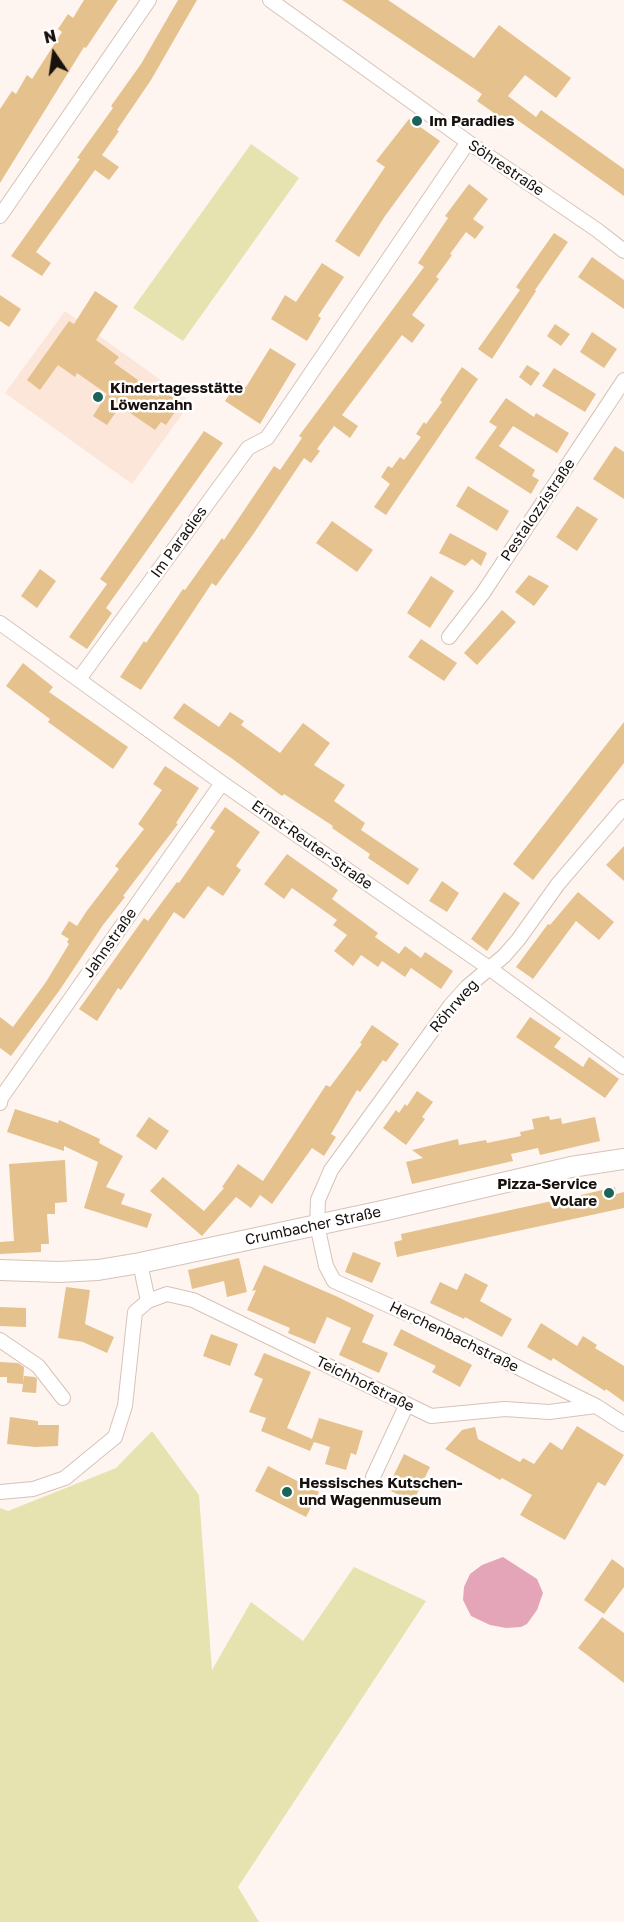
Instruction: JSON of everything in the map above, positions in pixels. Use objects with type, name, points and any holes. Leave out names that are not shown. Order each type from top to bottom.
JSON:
[{"type":"main road","name":"Crumbacher Straße","points":[[0,1270],[59,1272],[98,1270],[140,1263],[571,1167],[624,1159]]},
{"type":"street","name":"Söhrestraße","points":[[270,0],[624,251]]},
{"type":"street","points":[[0,216],[145,1]]},
{"type":"street","name":"Im Paradies","points":[[78,679],[248,448],[267,438],[468,142]]},
{"type":"street","name":"Pestalozzistraße","points":[[449,637],[483,593],[624,380]]},
{"type":"street","name":"Ernst-Reuter-Straße","points":[[0,623],[222,783],[489,968],[624,1067]]},
{"type":"street","name":"Jahnstraße","points":[[0,1103],[1,1098],[222,783]]},
{"type":"street","name":"Röhrweg","points":[[316,1225],[318,1200],[331,1170],[450,1006],[518,940],[558,884],[624,807]]},
{"type":"street","name":"Herchenbachstraße","points":[[316,1225],[326,1266],[334,1281],[426,1322],[596,1406],[624,1424]]},
{"type":"street","points":[[0,1492],[33,1489],[65,1478],[115,1437],[125,1407],[135,1312],[148,1301],[140,1263]]},
{"type":"street","name":"Teichhofstraße","points":[[148,1301],[167,1294],[193,1300],[430,1416],[505,1408],[549,1412],[596,1406]]},
{"type":"street","points":[[0,1340],[38,1366],[63,1398]]},
{"type":"street","points":[[373,1478],[407,1404]]},
{"type":"shaded area","points":[[251,144],[299,178],[183,341],[133,308]]},
{"type":"shaded area","name":"Kindertagesstätte Löwenzahn","points":[[65,311],[191,402],[132,484],[5,393]]},
{"type":"shaded area","points":[[152,1431],[199,1495],[212,1670],[251,1602],[303,1641],[354,1567],[426,1601],[238,1887],[259,1922],[0,1922],[0,1508],[8,1511],[116,1468]]},
{"type":"shaded area","points":[[503,1557],[537,1579],[543,1593],[537,1610],[527,1624],[521,1627],[506,1628],[490,1625],[471,1616],[463,1600],[464,1587],[470,1574],[482,1565]]},
{"type":"building","points":[[84,0],[118,0],[86,48],[84,47],[0,183],[0,109],[12,91],[16,94],[27,75],[32,79],[62,32],[58,29],[68,14],[73,18]]},
{"type":"building","points":[[178,0],[197,0],[151,80],[102,155],[119,167],[109,180],[95,170],[36,252],[51,263],[42,276],[11,256],[80,159],[77,158],[113,108],[111,106],[141,64]]},
{"type":"building","points":[[342,0],[388,0],[474,58],[499,25],[571,78],[556,98],[525,75],[508,96],[536,117],[541,110],[624,169],[624,196],[516,119],[511,125],[477,101],[482,94]]},
{"type":"building","points":[[409,119],[440,141],[385,216],[359,257],[335,241],[385,167],[376,161]]},
{"type":"building","points":[[469,184],[488,199],[473,219],[484,227],[475,239],[466,232],[436,277],[439,279],[412,315],[425,325],[412,343],[402,335],[342,415],[358,426],[350,438],[334,426],[317,449],[320,451],[311,463],[304,458],[216,586],[212,583],[141,690],[120,677],[183,589],[185,590],[222,538],[224,540],[274,466],[280,470],[302,438],[299,436],[424,267],[418,263],[448,218],[445,216]]},
{"type":"building","points":[[554,233],[568,242],[492,359],[478,349],[520,290],[516,287]]},
{"type":"building","points":[[592,257],[624,280],[624,309],[578,277]]},
{"type":"building","points":[[322,263],[344,277],[318,316],[321,318],[307,341],[271,319],[285,295],[296,302]]},
{"type":"building","points":[[95,291],[118,306],[96,340],[119,357],[114,363],[138,380],[137,382],[158,397],[162,390],[181,403],[166,425],[161,422],[155,430],[120,406],[107,425],[93,416],[107,394],[77,373],[75,377],[58,365],[40,390],[27,380],[69,321],[74,324]]},
{"type":"building","points":[[0,295],[21,309],[9,327],[0,321]]},
{"type":"building","points":[[555,324],[570,334],[561,346],[547,336]]},
{"type":"building","points":[[592,332],[617,349],[604,368],[580,352]]},
{"type":"building","points":[[270,348],[296,364],[260,424],[225,401],[238,381],[246,387]]},
{"type":"building","points":[[527,365],[540,373],[531,386],[519,377]]},
{"type":"building","points":[[462,367],[478,379],[386,515],[374,507],[390,484],[381,477],[388,466],[392,468],[400,457],[404,460],[421,437],[416,434],[442,402],[440,400]]},
{"type":"building","points":[[554,368],[596,394],[585,412],[542,386]]},
{"type":"building","points":[[506,398],[534,417],[536,413],[569,433],[557,453],[513,426],[499,446],[535,470],[532,476],[539,480],[531,494],[475,458],[497,427],[489,422]]},
{"type":"building","points":[[204,431],[223,443],[106,608],[112,613],[87,649],[69,637],[107,584],[100,579]]},
{"type":"building","points":[[615,446],[624,452],[624,499],[593,479]]},
{"type":"building","points":[[468,486],[509,511],[497,531],[456,506]]},
{"type":"building","points":[[577,506],[598,519],[577,551],[556,537]]},
{"type":"building","points":[[332,521],[373,550],[357,572],[316,543]]},
{"type":"building","points":[[450,533],[487,553],[481,566],[472,559],[465,566],[439,553]]},
{"type":"building","points":[[40,569],[56,581],[37,608],[21,596]]},
{"type":"building","points":[[529,575],[549,586],[534,606],[515,592]]},
{"type":"building","points":[[431,576],[454,591],[430,628],[407,613]]},
{"type":"building","points":[[502,610],[516,622],[477,665],[464,653]]},
{"type":"building","points":[[421,639],[457,663],[444,681],[408,657]]},
{"type":"building","points":[[23,663],[53,687],[49,692],[128,747],[113,769],[48,722],[50,719],[6,686]]},
{"type":"building","points":[[184,703],[219,727],[230,712],[244,721],[241,725],[280,753],[303,723],[330,743],[314,765],[345,785],[334,801],[365,823],[361,830],[419,869],[408,885],[368,858],[370,854],[332,828],[333,826],[284,794],[282,796],[173,718]]},
{"type":"building","points":[[624,722],[624,763],[533,880],[513,864]]},
{"type":"building","points":[[165,766],[199,788],[176,823],[178,824],[123,896],[125,897],[11,1056],[0,1048],[0,1017],[13,1027],[46,982],[69,944],[67,942],[69,939],[61,934],[69,921],[77,926],[119,869],[115,866],[144,829],[138,824],[162,790],[153,784]]},
{"type":"building","points":[[225,807],[260,832],[236,866],[241,870],[223,896],[208,886],[184,919],[174,912],[121,990],[118,988],[97,1021],[79,1009],[144,918],[148,921],[177,882],[179,883],[215,831],[210,828]]},
{"type":"building","points":[[624,846],[624,881],[606,865]]},
{"type":"building","points":[[287,854],[338,890],[332,899],[378,933],[375,937],[399,954],[405,946],[421,958],[425,952],[453,971],[441,989],[411,968],[405,977],[382,961],[378,967],[361,955],[353,966],[334,951],[347,935],[333,925],[337,920],[292,888],[284,899],[264,884]]},
{"type":"building","points":[[442,881],[459,893],[447,912],[429,901]]},
{"type":"building","points":[[504,892],[520,903],[487,951],[471,939]]},
{"type":"building","points":[[578,892],[614,922],[599,940],[576,921],[533,979],[516,967],[548,924],[550,925]]},
{"type":"building","points":[[530,1017],[561,1038],[554,1047],[583,1067],[589,1057],[619,1079],[605,1098],[516,1037]]},
{"type":"building","points":[[372,1025],[399,1044],[386,1062],[383,1060],[360,1092],[357,1090],[331,1134],[336,1137],[324,1156],[312,1148],[272,1204],[260,1195],[251,1208],[236,1197],[202,1236],[150,1191],[163,1177],[204,1211],[224,1188],[222,1187],[238,1164],[263,1181],[326,1085],[330,1087],[362,1044],[360,1043]]},
{"type":"building","points":[[417,1091],[433,1102],[422,1117],[425,1119],[406,1145],[383,1128],[396,1110],[399,1113],[405,1104],[407,1106]]},
{"type":"building","points":[[15,1109],[58,1123],[59,1120],[100,1139],[99,1143],[123,1156],[106,1187],[125,1194],[121,1204],[152,1214],[147,1228],[84,1208],[98,1162],[64,1146],[64,1151],[7,1132]]},
{"type":"building","points":[[549,1116],[550,1120],[561,1118],[562,1124],[595,1117],[600,1141],[540,1155],[538,1148],[511,1154],[513,1161],[412,1184],[406,1162],[423,1158],[412,1150],[458,1139],[459,1145],[486,1140],[487,1143],[521,1136],[520,1132],[534,1129],[532,1119]]},
{"type":"building","points":[[149,1117],[169,1131],[156,1150],[136,1136]]},
{"type":"building","points":[[65,1160],[67,1202],[55,1203],[55,1214],[47,1214],[49,1244],[41,1244],[41,1252],[0,1254],[0,1242],[14,1241],[9,1164]]},
{"type":"building","points":[[615,1187],[616,1194],[624,1192],[624,1208],[397,1257],[394,1242],[402,1240],[401,1234],[552,1201],[553,1205],[581,1199],[581,1195]]},
{"type":"building","points":[[353,1252],[381,1263],[372,1283],[345,1272]]},
{"type":"building","points":[[239,1258],[247,1292],[227,1297],[224,1281],[192,1289],[188,1270]]},
{"type":"building","points":[[264,1265],[374,1315],[362,1342],[388,1353],[379,1373],[339,1355],[351,1328],[327,1317],[315,1344],[288,1333],[290,1328],[247,1310],[256,1290],[252,1291]]},
{"type":"building","points":[[465,1273],[488,1285],[480,1301],[512,1319],[502,1337],[465,1317],[464,1319],[430,1303],[440,1282],[457,1290]]},
{"type":"building","points":[[66,1287],[90,1290],[85,1324],[114,1337],[107,1353],[83,1342],[58,1338]]},
{"type":"building","points":[[0,1307],[26,1308],[26,1327],[0,1326]]},
{"type":"building","points":[[541,1323],[577,1346],[583,1336],[597,1345],[595,1348],[624,1366],[624,1402],[553,1358],[551,1361],[527,1347]]},
{"type":"building","points":[[401,1329],[472,1365],[460,1387],[432,1372],[436,1366],[393,1345]]},
{"type":"building","points":[[211,1334],[238,1344],[230,1366],[203,1356]]},
{"type":"building","points":[[264,1353],[311,1372],[287,1428],[312,1439],[319,1418],[363,1431],[356,1455],[351,1453],[346,1470],[325,1464],[330,1447],[314,1442],[310,1451],[261,1431],[266,1418],[249,1412],[263,1379],[254,1375]]},
{"type":"building","points":[[0,1362],[18,1363],[24,1367],[23,1384],[7,1383],[7,1377],[0,1377]]},
{"type":"building","points":[[24,1376],[37,1379],[36,1393],[22,1392]]},
{"type":"building","points":[[10,1417],[38,1421],[38,1425],[59,1425],[58,1446],[35,1447],[7,1444]]},
{"type":"building","points":[[577,1426],[624,1455],[605,1486],[598,1482],[565,1540],[520,1515],[532,1495],[445,1449],[462,1430],[475,1427],[478,1439],[520,1462],[523,1458],[534,1464],[550,1442],[562,1450]]},
{"type":"building","points":[[404,1454],[430,1467],[413,1502],[387,1489]]},
{"type":"building","name":"Hessisches Kutschen- und Wagenmuseum","points":[[268,1466],[319,1492],[306,1517],[255,1491]]},
{"type":"building","points":[[612,1559],[624,1568],[624,1587],[604,1614],[584,1600]]},
{"type":"building","points":[[602,1617],[624,1633],[624,1683],[578,1648]]},
{"type":"place","name":"Im Paradies","points":[[417,121]]},
{"type":"place","name":"Kindertagesstätte Löwenzahn","points":[[98,397]]},
{"type":"place","name":"Pizza-Service Volare","points":[[609,1193]]},
{"type":"place","name":"Hessisches Kutschen- und Wagenmuseum","points":[[287,1492]]}]
